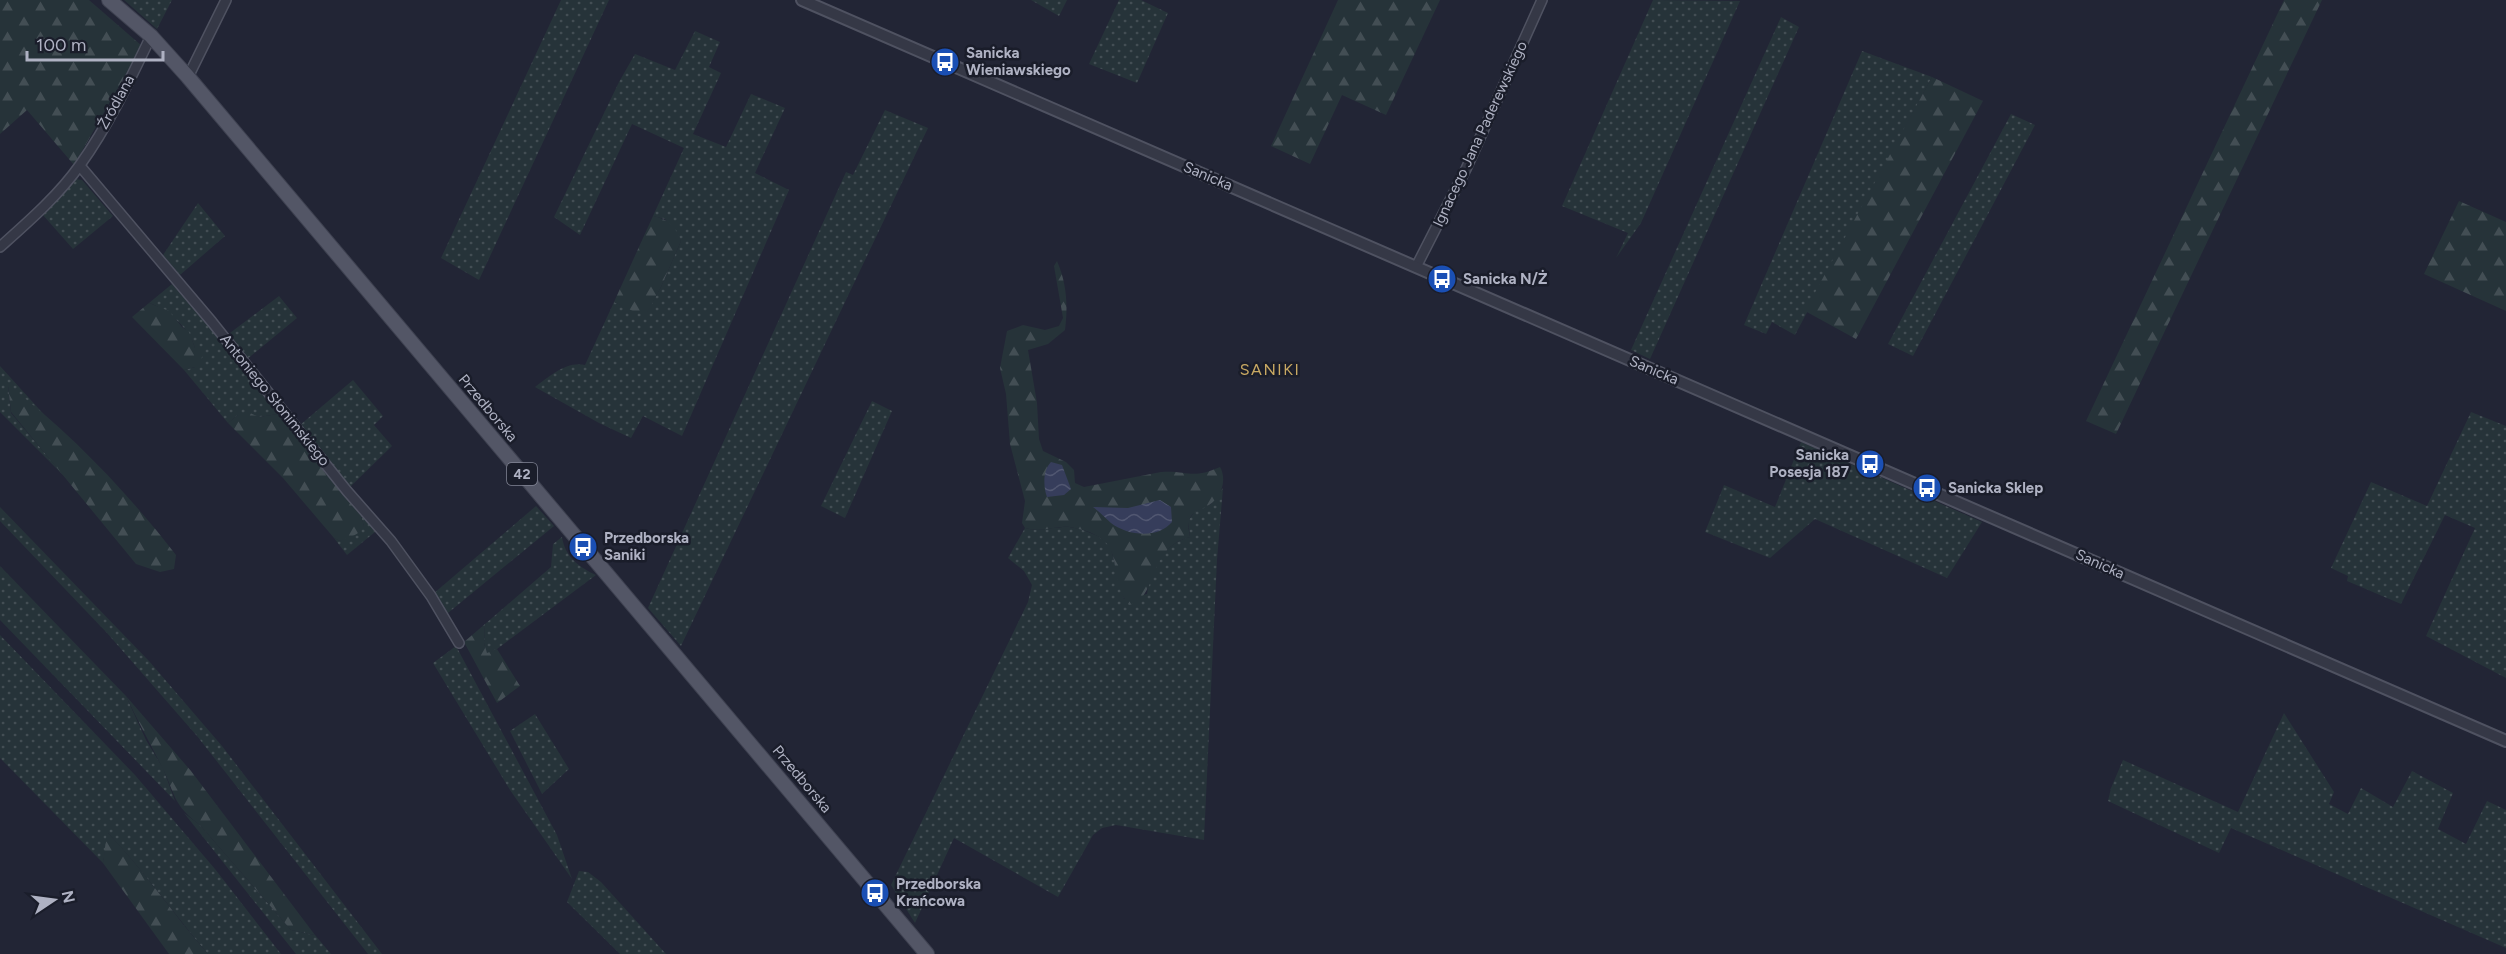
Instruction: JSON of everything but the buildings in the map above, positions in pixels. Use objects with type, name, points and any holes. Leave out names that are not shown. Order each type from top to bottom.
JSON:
[{"type":"main road","name":"Przedborska","points":[[109,0],[150,36],[188,76],[927,954]]},
{"type":"street","points":[[188,76],[226,0]]},
{"type":"street","name":"Sanicka","points":[[802,0],[2506,741]]},
{"type":"street","name":"Ignacego Jana Paderewskiego","points":[[1416,267],[1466,169],[1542,0]]},
{"type":"street","name":"Źródlana","points":[[0,247],[39,212],[80,166],[150,36]]},
{"type":"street","name":"Antoniego Słonimskiego","points":[[80,166],[212,322],[340,482],[391,541],[431,596],[459,643]]},
{"type":"green space","points":[[0,0],[89,0],[142,46],[74,165],[27,110],[0,134]]},
{"type":"green space","points":[[124,0],[172,0],[157,29]]},
{"type":"green space","points":[[561,0],[609,0],[479,280],[441,258]]},
{"type":"green space","points":[[1031,0],[1067,0],[1059,16]]},
{"type":"green space","points":[[1119,0],[1141,0],[1168,13],[1137,83],[1089,64]]},
{"type":"green space","points":[[1338,0],[1440,0],[1386,115],[1342,95],[1310,164],[1271,146]]},
{"type":"green space","points":[[1653,0],[1740,1],[1641,223],[1616,258],[1628,233],[1562,206]]},
{"type":"green space","points":[[2284,0],[2322,0],[2116,434],[2086,421]]},
{"type":"green space","points":[[1781,17],[1799,27],[1650,359],[1631,350]]},
{"type":"green space","points":[[695,31],[720,42],[709,67],[721,73],[693,134],[726,147],[751,94],[785,108],[755,173],[789,190],[682,436],[643,416],[631,438],[535,387],[571,365],[585,365],[614,302],[635,311],[647,312],[661,287],[681,241],[665,219],[653,216],[684,148],[632,124],[580,235],[554,217],[619,82],[635,54],[675,70]]},
{"type":"green space","points":[[1862,51],[1932,77],[1795,335],[1772,322],[1766,334],[1744,325]]},
{"type":"green space","points":[[1932,77],[1983,101],[1856,339],[1805,311]]},
{"type":"green space","points":[[885,110],[928,128],[681,646],[648,608],[846,172],[853,175]]},
{"type":"green space","points":[[2011,114],[2035,125],[1913,356],[1888,344]]},
{"type":"green space","points":[[76,179],[82,180],[113,216],[73,249],[42,214]]},
{"type":"green space","points":[[2459,201],[2506,222],[2506,311],[2424,274]]},
{"type":"green space","points":[[198,203],[225,236],[180,275],[163,255]]},
{"type":"green space","points":[[653,216],[671,224],[681,241],[647,313],[635,312],[614,302]]},
{"type":"green space","points":[[1057,261],[1066,295],[1065,330],[1048,344],[1028,350],[1037,403],[1039,439],[1043,451],[1066,462],[1074,470],[1075,483],[1084,487],[1161,472],[1196,474],[1220,467],[1222,472],[1223,482],[1220,493],[1213,502],[1198,510],[1190,518],[1188,525],[1190,537],[1176,543],[1166,551],[1145,593],[1139,600],[1129,605],[1117,580],[1110,548],[1102,539],[1090,532],[1070,527],[1032,529],[1025,528],[1022,523],[1025,501],[1010,444],[1006,394],[1000,368],[1007,331],[1023,325],[1045,330],[1059,326],[1063,318],[1054,266]]},
{"type":"green space","points":[[172,284],[218,335],[278,414],[259,417],[238,415],[228,423],[184,370],[195,367],[196,352],[192,341],[177,321],[164,310],[149,303]]},
{"type":"green space","points":[[279,296],[297,318],[246,360],[230,333]]},
{"type":"green space","points":[[149,303],[169,311],[189,332],[195,348],[205,353],[195,367],[184,370],[132,317]]},
{"type":"green space","points":[[0,366],[49,420],[8,386],[11,413],[65,477],[0,412]]},
{"type":"green space","points":[[353,380],[383,416],[374,425],[392,446],[350,487],[300,425]]},
{"type":"green space","points":[[8,385],[76,443],[118,486],[176,555],[174,569],[160,572],[136,564],[11,412]]},
{"type":"green space","points":[[872,401],[892,411],[845,518],[821,506]]},
{"type":"green space","points":[[2471,412],[2506,426],[2506,678],[2426,636],[2475,528],[2445,515],[2401,604],[2347,581],[2348,576],[2331,568],[2371,482],[2427,506]]},
{"type":"green space","points":[[250,413],[259,417],[278,414],[309,447],[359,510],[364,526],[360,532],[340,541],[334,538],[283,478],[228,423],[238,415]]},
{"type":"green space","points":[[1801,442],[1982,522],[1947,578],[1815,519],[1770,558],[1705,532],[1724,485],[1775,507]]},
{"type":"green space","points":[[1223,488],[1217,560],[1204,840],[1116,825],[1102,828],[1093,835],[1058,897],[954,838],[915,923],[891,885],[1028,602],[1032,585],[1024,571],[1008,558],[1025,528],[1036,530],[1072,527],[1102,538],[1110,545],[1124,599],[1147,594],[1160,558],[1173,545],[1190,537],[1188,521],[1195,511],[1211,504]]},
{"type":"green space","points":[[536,506],[554,526],[448,613],[433,594]]},
{"type":"green space","points":[[0,507],[149,661],[222,746],[382,954],[368,954],[197,736],[107,633],[0,521]]},
{"type":"green space","points":[[359,510],[375,532],[347,555],[334,538],[340,541],[364,526]]},
{"type":"green space","points":[[562,537],[570,556],[596,575],[497,649],[487,654],[484,643],[485,624],[551,567],[553,544]]},
{"type":"green space","points":[[0,566],[126,696],[146,740],[163,768],[175,801],[0,620]]},
{"type":"green space","points":[[485,624],[484,643],[487,653],[497,649],[520,686],[497,703],[464,642]]},
{"type":"green space","points":[[0,635],[135,775],[215,869],[281,954],[208,954],[108,833],[103,863],[0,758]]},
{"type":"green space","points":[[456,646],[557,835],[572,879],[510,790],[433,663]]},
{"type":"green space","points":[[126,696],[191,771],[315,935],[291,930],[200,825],[179,805]]},
{"type":"green space","points":[[2284,713],[2334,792],[2329,804],[2348,814],[2361,788],[2393,807],[2412,771],[2453,793],[2438,829],[2466,844],[2487,801],[2506,810],[2506,948],[2231,828],[2219,853],[2108,801],[2123,760],[2238,812]]},
{"type":"green space","points":[[535,714],[569,769],[542,794],[510,731]]},
{"type":"green space","points":[[184,813],[200,825],[291,930],[315,935],[331,954],[296,954]]},
{"type":"green space","points":[[107,832],[208,954],[169,954],[103,863]]},
{"type":"green space","points":[[579,871],[588,872],[601,882],[666,954],[620,954],[567,902]]},
{"type":"water","points":[[1051,462],[1062,465],[1071,489],[1064,495],[1047,497],[1044,478]]},
{"type":"water","points":[[1160,500],[1171,507],[1172,522],[1159,531],[1143,534],[1118,527],[1093,507],[1128,508]]},
{"type":"place","name":"Sanicka Wieniawskiego","points":[[945,62]]},
{"type":"place","name":"Sanicka N/Ż","points":[[1442,279]]},
{"type":"place","name":"Sanicka Posesja 187","points":[[1870,464]]},
{"type":"place","name":"Sanicka Sklep","points":[[1927,488]]},
{"type":"place","name":"Przedborska Saniki","points":[[583,547]]},
{"type":"place","name":"Przedborska Krańcowa","points":[[875,893]]},
{"type":"district","name":"SANIKI","points":[[1270,369]]}]
